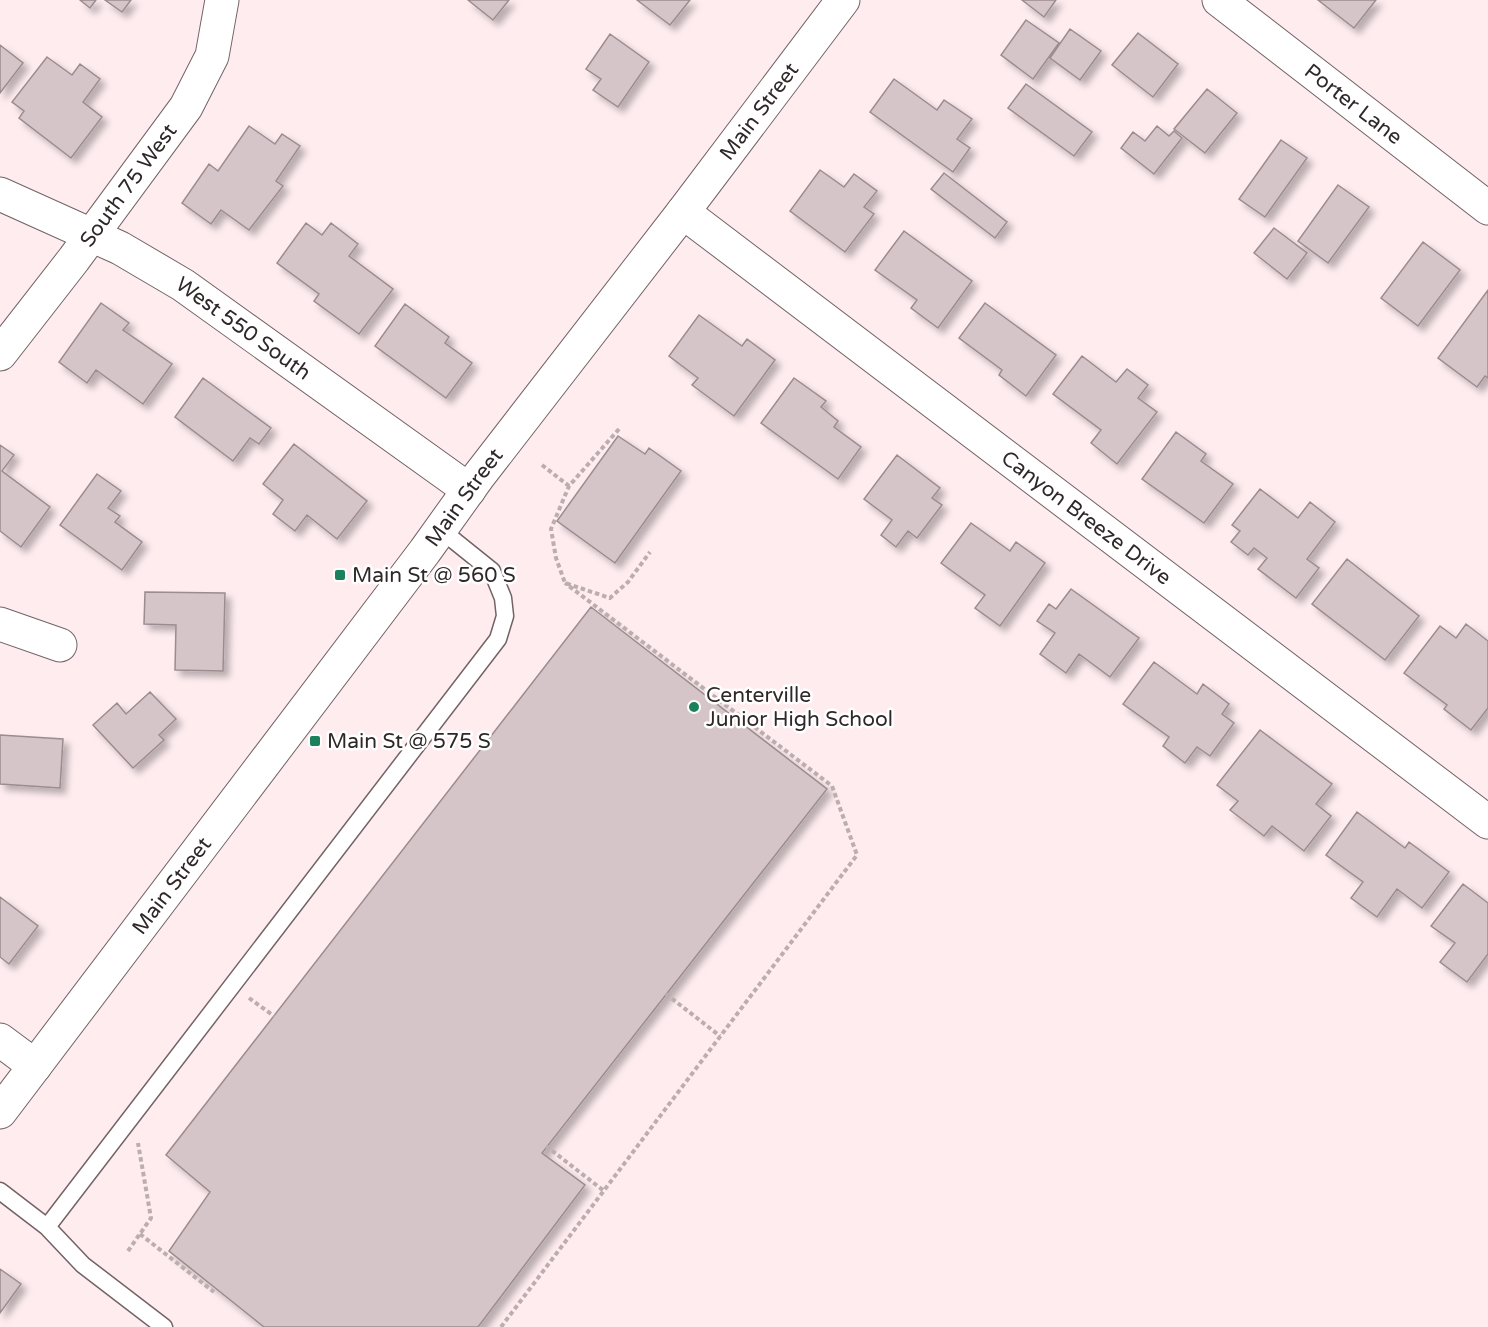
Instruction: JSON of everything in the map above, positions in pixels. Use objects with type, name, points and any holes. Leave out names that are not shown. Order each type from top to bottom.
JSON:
[{"type":"street","name":"South 75 West","points":[[0,354],[186,107],[212,56],[222,0]]},
{"type":"street","name":"Main Street","points":[[0,1112],[469,490],[843,0]]},
{"type":"street","name":"Porter Lane","points":[[1219,0],[1488,208]]},
{"type":"street","name":"West 550 South","points":[[0,194],[120,248],[183,285],[469,490]]},
{"type":"street","name":"Canyon Breeze Drive","points":[[683,212],[1488,822]]},
{"type":"street","points":[[0,624],[60,645]]},
{"type":"street","points":[[0,1040],[35,1066]]},
{"type":"lane","points":[[47,1227],[498,639],[505,616],[503,598],[492,571],[441,530]]},
{"type":"lane","points":[[0,1191],[47,1227],[83,1265],[164,1327]]},
{"type":"path","points":[[501,1327],[858,855],[832,786],[565,583],[556,558],[551,529],[569,486],[619,429]]},
{"type":"path","points":[[542,465],[569,486]]},
{"type":"path","points":[[565,583],[610,598],[628,582],[650,552]]},
{"type":"path","points":[[666,994],[720,1036]]},
{"type":"path","points":[[249,998],[274,1016]]},
{"type":"path","points":[[128,1251],[151,1218],[138,1142]]},
{"type":"path","points":[[546,1146],[604,1191]]},
{"type":"path","points":[[140,1234],[214,1293]]},
{"type":"building","points":[[80,0],[96,0],[90,8]]},
{"type":"building","points":[[105,0],[131,0],[122,12]]},
{"type":"building","points":[[468,0],[509,0],[493,20]]},
{"type":"building","points":[[637,0],[690,0],[670,25]]},
{"type":"building","points":[[1022,0],[1056,0],[1044,17]]},
{"type":"building","points":[[1318,0],[1376,0],[1354,28]]},
{"type":"building","points":[[1026,20],[1059,43],[1033,79],[1001,55]]},
{"type":"building","points":[[1070,29],[1101,51],[1080,80],[1050,58]]},
{"type":"building","points":[[1138,33],[1178,64],[1153,97],[1112,65]]},
{"type":"building","points":[[610,34],[649,62],[618,107],[593,90],[601,79],[586,69]]},
{"type":"building","points":[[0,45],[23,63],[0,93]]},
{"type":"building","points":[[47,57],[72,75],[80,64],[100,79],[83,102],[102,117],[71,158],[19,118],[24,111],[12,102]]},
{"type":"building","points":[[894,79],[937,110],[944,100],[972,119],[957,139],[970,148],[953,172],[870,112]]},
{"type":"building","points":[[1026,84],[1092,132],[1074,156],[1008,108]]},
{"type":"building","points":[[1207,89],[1237,113],[1205,153],[1174,129]]},
{"type":"building","points":[[249,126],[275,144],[282,134],[300,146],[276,181],[283,186],[249,230],[221,210],[211,224],[182,203],[209,164],[218,171]]},
{"type":"building","points":[[1157,126],[1169,136],[1174,131],[1182,138],[1154,174],[1121,148],[1133,132],[1145,141]]},
{"type":"building","points":[[1281,140],[1307,158],[1265,217],[1239,199]]},
{"type":"building","points":[[820,170],[844,187],[854,174],[877,191],[864,207],[874,214],[845,252],[790,211]]},
{"type":"building","points":[[944,173],[1007,222],[995,238],[931,189]]},
{"type":"building","points":[[1338,185],[1369,207],[1328,263],[1298,241]]},
{"type":"building","points":[[306,223],[322,235],[331,223],[358,244],[349,256],[393,289],[359,334],[314,301],[319,294],[277,263]]},
{"type":"building","points":[[1274,228],[1307,253],[1287,279],[1254,253]]},
{"type":"building","points":[[904,231],[972,281],[938,328],[911,308],[917,300],[875,270]]},
{"type":"building","points":[[1423,242],[1460,270],[1418,326],[1381,298]]},
{"type":"building","points":[[1488,290],[1488,378],[1485,376],[1477,387],[1438,358]]},
{"type":"building","points":[[101,303],[129,323],[123,330],[172,364],[143,404],[96,370],[87,383],[59,362]]},
{"type":"building","points":[[985,303],[1056,355],[1026,396],[999,375],[1002,370],[959,338]]},
{"type":"building","points":[[405,304],[449,337],[445,343],[472,363],[446,398],[375,346]]},
{"type":"building","points":[[699,315],[742,346],[747,339],[775,360],[734,416],[692,385],[698,378],[669,356]]},
{"type":"building","points":[[1082,356],[1116,382],[1127,369],[1148,385],[1138,398],[1157,412],[1117,464],[1091,443],[1101,430],[1053,394]]},
{"type":"building","points":[[203,378],[271,428],[259,444],[250,438],[233,461],[175,417]]},
{"type":"building","points":[[794,378],[826,401],[821,407],[838,421],[834,427],[861,447],[838,479],[761,423]]},
{"type":"building","points":[[1176,432],[1206,454],[1201,461],[1233,484],[1204,523],[1142,479]]},
{"type":"building","points":[[618,436],[645,454],[649,448],[681,471],[615,563],[557,521]]},
{"type":"building","points":[[294,444],[367,501],[337,539],[307,515],[295,531],[273,514],[283,500],[263,484]]},
{"type":"building","points":[[0,445],[14,455],[2,471],[50,507],[21,547],[0,531]]},
{"type":"building","points":[[897,455],[940,488],[932,498],[942,505],[917,538],[908,531],[896,547],[881,535],[892,520],[864,499]]},
{"type":"building","points":[[97,474],[121,491],[108,508],[120,516],[115,522],[142,542],[122,570],[60,525]]},
{"type":"building","points":[[1260,489],[1298,518],[1310,502],[1335,522],[1307,559],[1319,568],[1296,598],[1258,569],[1267,558],[1254,548],[1248,555],[1231,542],[1240,531],[1232,525]]},
{"type":"building","points":[[971,523],[1010,551],[1016,542],[1045,563],[1000,626],[975,608],[985,595],[941,563]]},
{"type":"building","points":[[1347,559],[1419,616],[1385,660],[1312,604]]},
{"type":"building","points":[[1071,589],[1139,638],[1110,677],[1079,654],[1066,673],[1040,654],[1055,633],[1037,621],[1049,604],[1056,609]]},
{"type":"building","points":[[145,592],[225,593],[223,671],[175,670],[176,625],[144,624]]},
{"type":"building","points":[[591,607],[827,789],[542,1153],[585,1185],[478,1327],[264,1327],[169,1251],[210,1192],[166,1155]]},
{"type":"building","points":[[1466,624],[1488,641],[1488,708],[1471,730],[1444,709],[1447,705],[1404,673],[1440,626],[1456,638]]},
{"type":"building","points":[[1154,662],[1197,694],[1203,684],[1229,704],[1222,714],[1234,723],[1210,756],[1197,747],[1185,763],[1163,746],[1169,737],[1123,704]]},
{"type":"building","points":[[150,692],[176,719],[159,735],[164,740],[133,768],[93,725],[117,703],[126,714]]},
{"type":"building","points":[[1260,730],[1332,784],[1316,804],[1331,816],[1304,851],[1272,826],[1264,836],[1230,810],[1238,801],[1217,785]]},
{"type":"building","points":[[0,735],[63,739],[60,788],[0,784]]},
{"type":"building","points":[[1357,812],[1405,848],[1409,842],[1449,872],[1422,908],[1397,889],[1377,917],[1351,898],[1363,882],[1326,855]]},
{"type":"building","points":[[1463,884],[1488,903],[1488,954],[1467,982],[1440,962],[1455,943],[1431,926]]},
{"type":"building","points":[[0,897],[38,926],[9,964],[0,957]]},
{"type":"building","points":[[0,1269],[21,1284],[0,1313]]},
{"type":"place","name":"Main St @ 560 S","points":[[340,575]]},
{"type":"place","name":"Centerville Junior High School","points":[[694,707]]},
{"type":"place","name":"Main St @ 575 S","points":[[315,741]]}]
